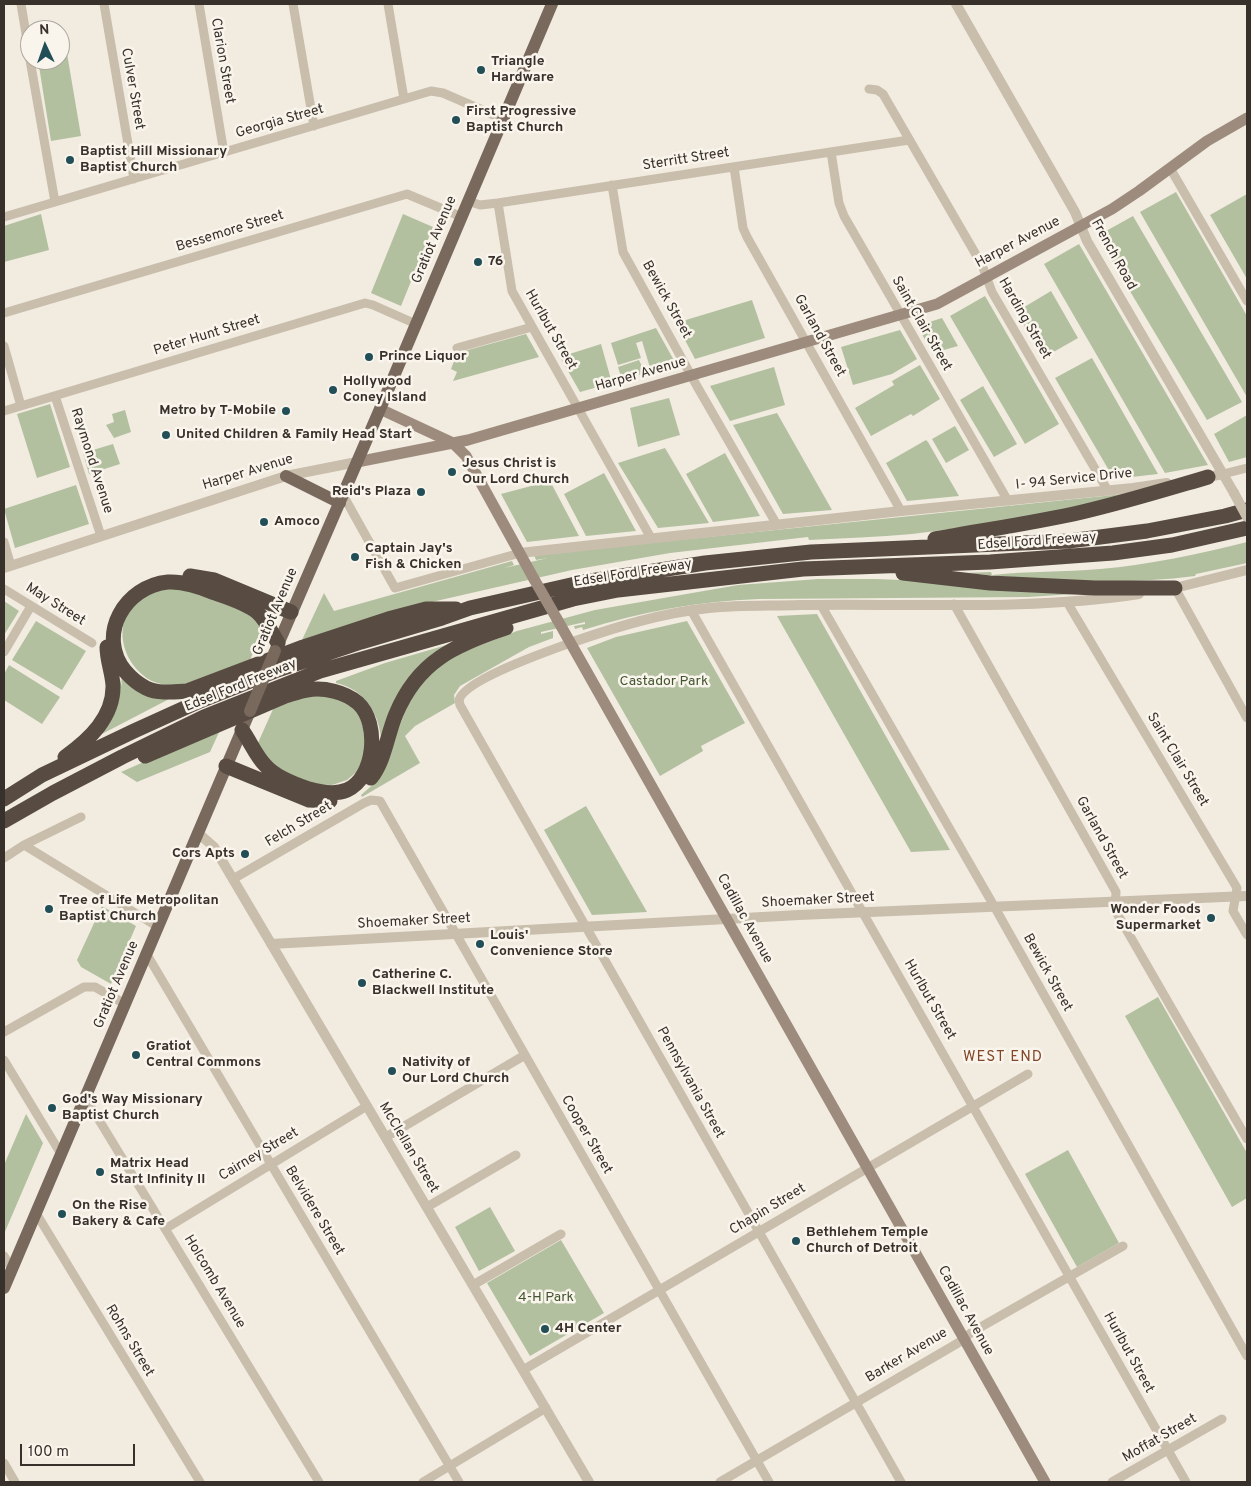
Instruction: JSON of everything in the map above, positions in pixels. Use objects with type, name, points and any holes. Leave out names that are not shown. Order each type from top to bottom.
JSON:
[{"type":"highway","points":[[880,548],[1082,512],[1136,499],[1216,475]]},
{"type":"highway","name":"Edsel Ford Freeway","points":[[4,799],[42,775],[148,724],[275,671],[470,608],[584,582],[674,567],[811,552],[1069,541],[1147,531],[1247,510]]},
{"type":"highway","name":"Edsel Ford Freeway","points":[[10,817],[122,756],[188,725],[320,671],[573,599],[618,590],[804,569],[1050,559],[1113,553],[1172,545],[1247,528]]},
{"type":"highway","points":[[854,568],[990,583],[1095,588],[1175,588]]},
{"type":"highway","points":[[42,775],[80,746],[104,720],[112,699],[113,685],[107,651],[107,626],[116,603],[136,585],[152,577],[180,574],[214,580],[291,612]]},
{"type":"highway","points":[[276,648],[262,618],[254,610],[210,590],[181,582],[154,584],[143,589],[123,606],[114,630],[115,649],[122,667],[138,683],[147,689],[170,692],[187,691],[303,647],[388,618],[426,609],[470,608]]},
{"type":"highway","points":[[226,766],[308,800],[331,801],[353,794],[366,785],[376,772],[396,714],[410,687],[436,660],[471,640],[535,618],[573,599]]},
{"type":"highway","points":[[10,817],[222,722],[285,696],[307,690],[329,690],[346,695],[359,704],[366,715],[370,727],[372,744],[370,762],[365,773],[346,790],[333,793],[315,790],[288,780],[270,770],[260,759],[244,726]]},
{"type":"main road","name":"Gratiot Avenue","points":[[4,1288],[552,4]]},
{"type":"main road","name":"Harper Avenue","points":[[357,462],[453,443],[578,409],[937,304],[1126,200],[1207,141],[1247,118]]},
{"type":"main road","name":"Cadillac Avenue","points":[[380,409],[453,443],[466,456],[1045,1482]]},
{"type":"main road","points":[[286,476],[341,499]]},
{"type":"street","points":[[21,4],[24,20]]},
{"type":"street","name":"Culver Street","points":[[104,4],[134,179]]},
{"type":"street","name":"Clarion Street","points":[[199,4],[224,153]]},
{"type":"street","points":[[293,4],[314,126]]},
{"type":"street","points":[[388,4],[404,99]]},
{"type":"street","name":"French Road","points":[[956,4],[1075,212],[1087,241],[1216,475],[1234,494],[1247,517]]},
{"type":"street","points":[[32,70],[55,202]]},
{"type":"street","name":"Harding Street","points":[[869,89],[883,94],[982,265],[992,292],[1108,490]]},
{"type":"street","name":"Georgia Street","points":[[4,217],[431,91],[438,91],[503,119]]},
{"type":"street","name":"Sterritt Street","points":[[468,201],[480,205],[498,203],[909,140]]},
{"type":"street","name":"Saint Clair Street","points":[[831,152],[844,216],[1008,501]]},
{"type":"street","name":"Garland Street","points":[[734,166],[747,237],[902,511]]},
{"type":"street","points":[[1170,168],[1247,301]]},
{"type":"street","name":"Bewick Street","points":[[612,185],[623,252],[777,525]]},
{"type":"street","name":"Bessemore Street","points":[[4,313],[407,194],[462,216]]},
{"type":"street","name":"Hurlbut Street","points":[[498,203],[510,285],[651,538]]},
{"type":"street","name":"Peter Hunt Street","points":[[4,411],[365,303],[416,324]]},
{"type":"street","points":[[457,348],[532,327]]},
{"type":"street","points":[[4,346],[22,406]]},
{"type":"street","name":"Raymond Avenue","points":[[55,396],[101,536]]},
{"type":"street","name":"Harper Avenue","points":[[8,567],[286,476],[357,462]]},
{"type":"street","name":"I- 94 Service Drive","points":[[902,511],[1108,490],[1216,475],[1247,468]]},
{"type":"street","points":[[341,499],[395,588],[520,553],[902,511]]},
{"type":"street","points":[[4,542],[8,567]]},
{"type":"street","points":[[570,643],[633,622],[691,610],[727,607],[1102,600],[1175,588],[1247,570]]},
{"type":"street","points":[[1175,588],[1247,718]]},
{"type":"street","name":"May Street","points":[[4,589],[92,643]]},
{"type":"street","name":"Saint Clair Street","points":[[1067,602],[1237,888],[1233,910],[1247,935]]},
{"type":"street","name":"Garland Street","points":[[954,604],[1116,892],[1115,910],[1247,1139]]},
{"type":"street","name":"Bewick Street","points":[[820,605],[994,906],[1247,1356]]},
{"type":"street","points":[[4,652],[31,606]]},
{"type":"street","name":"Hurlbut Street","points":[[691,610],[1186,1482]]},
{"type":"street","name":"Pennsylvania Street","points":[[570,643],[510,665],[463,692],[460,696],[460,705],[900,1482]]},
{"type":"street","name":"Felch Street","points":[[233,879],[364,803],[371,800],[380,801]]},
{"type":"street","name":"Cooper Street","points":[[380,801],[768,1482]]},
{"type":"street","points":[[4,858],[24,845],[81,817]]},
{"type":"street","name":"McClellan Street","points":[[198,832],[214,847],[589,1482]]},
{"type":"street","points":[[24,845],[158,927]]},
{"type":"street","name":"Shoemaker Street","points":[[271,944],[863,912],[1247,896]]},
{"type":"street","name":"Belvidere Street","points":[[146,953],[458,1482]]},
{"type":"street","points":[[4,1032],[84,987],[96,987],[125,1004]]},
{"type":"street","points":[[386,1137],[525,1056]]},
{"type":"street","points":[[4,1060],[61,1154]]},
{"type":"street","name":"Chapin Street","points":[[523,1370],[1028,1074]]},
{"type":"street","name":"Holcomb Avenue","points":[[85,1097],[319,1482]]},
{"type":"street","name":"Cairney Street","points":[[165,1229],[367,1106]]},
{"type":"street","points":[[427,1207],[516,1155]]},
{"type":"street","name":"Rohns Street","points":[[36,1213],[200,1482]]},
{"type":"street","points":[[473,1285],[561,1234]]},
{"type":"street","name":"Barker Avenue","points":[[720,1482],[856,1403],[972,1332],[1123,1246]]},
{"type":"street","points":[[4,1256],[12,1269]]},
{"type":"street","points":[[423,1482],[546,1408]]},
{"type":"street","name":"Moffat Street","points":[[1112,1482],[1222,1419]]},
{"type":"street","points":[[4,1463],[15,1482]]},
{"type":"green space","points":[[40,70],[70,70],[81,136],[51,141]]},
{"type":"green space","points":[[1176,192],[1247,316],[1247,397],[1140,212]]},
{"type":"green space","points":[[1247,194],[1247,279],[1210,215]]},
{"type":"green space","points":[[41,214],[49,250],[4,262],[4,226]]},
{"type":"green space","points":[[403,214],[433,227],[401,306],[371,293]]},
{"type":"green space","points":[[1133,216],[1242,402],[1207,420],[1097,236]]},
{"type":"green space","points":[[1079,244],[1208,465],[1165,473],[1044,264]]},
{"type":"green space","points":[[1051,291],[1078,338],[1043,358],[1016,312]]},
{"type":"green space","points":[[985,296],[1059,424],[1025,444],[950,316]]},
{"type":"green space","points":[[752,300],[765,338],[695,359],[676,323]]},
{"type":"green space","points":[[942,318],[958,346],[933,353],[917,326]]},
{"type":"green space","points":[[656,328],[676,364],[651,371],[642,341],[636,343],[641,358],[618,365],[611,343]]},
{"type":"green space","points":[[900,330],[917,359],[892,374],[853,385],[841,347]]},
{"type":"green space","points":[[526,334],[539,357],[453,381],[457,372],[451,369],[457,353]]},
{"type":"green space","points":[[601,344],[612,383],[580,392],[560,357]]},
{"type":"green space","points":[[1092,358],[1158,474],[1114,479],[1055,378]]},
{"type":"green space","points":[[639,360],[645,373],[622,380],[618,367]]},
{"type":"green space","points":[[920,365],[940,399],[913,416],[911,414],[871,436],[855,408],[894,385],[892,381]]},
{"type":"green space","points":[[774,367],[785,405],[730,421],[710,386]]},
{"type":"green space","points":[[983,386],[1017,444],[994,457],[960,400]]},
{"type":"green space","points":[[669,398],[680,435],[638,447],[630,408]]},
{"type":"green space","points":[[50,404],[70,467],[37,478],[17,414]]},
{"type":"green space","points":[[125,410],[131,432],[114,438],[106,425],[114,422],[112,414]]},
{"type":"green space","points":[[777,413],[832,510],[783,514],[733,425]]},
{"type":"green space","points":[[1247,415],[1247,457],[1229,462],[1214,434]]},
{"type":"green space","points":[[955,426],[969,450],[946,463],[932,439]]},
{"type":"green space","points":[[926,440],[959,496],[907,501],[886,463]]},
{"type":"green space","points":[[113,444],[120,464],[89,474],[83,453]]},
{"type":"green space","points":[[665,448],[709,523],[658,528],[618,463]]},
{"type":"green space","points":[[725,453],[760,516],[713,522],[686,474]]},
{"type":"green space","points":[[604,473],[636,531],[586,536],[564,494]]},
{"type":"green space","points":[[550,481],[579,536],[527,542],[501,494]]},
{"type":"green space","points":[[76,485],[89,524],[15,548],[4,509]]},
{"type":"green space","points":[[1133,493],[1051,512],[912,534],[809,540],[808,537],[670,553],[572,570],[401,609],[302,640],[324,593],[334,611],[512,561],[514,565],[504,568],[548,558],[536,560],[534,555]]},
{"type":"green space","points":[[1247,542],[1247,563],[1196,574],[1195,576],[1138,581],[1080,581],[1022,578],[964,573],[991,572],[992,575],[1137,565]]},
{"type":"green space","points":[[818,579],[952,582],[1090,593],[1028,597],[736,600],[670,609],[583,630],[582,627],[575,629],[574,626],[585,624],[585,622],[541,632],[541,634],[553,631],[553,638],[529,647],[460,686],[454,695],[455,703],[415,726],[405,736],[420,763],[362,797],[361,795],[377,781],[413,693],[445,659],[517,631],[595,610],[738,585]]},
{"type":"green space","points":[[184,587],[260,618],[264,624],[249,663],[206,679],[183,685],[161,684],[142,674],[134,666],[128,657],[122,635],[127,614],[147,592]]},
{"type":"green space","points":[[4,601],[19,611],[4,635]]},
{"type":"green space","points":[[817,614],[950,850],[911,852],[777,616]]},
{"type":"green space","points":[[36,621],[86,651],[62,690],[12,660]]},
{"type":"green space","name":"Castador Park","points":[[687,621],[745,723],[701,746],[703,751],[660,776],[587,648],[616,637]]},
{"type":"green space","points":[[450,644],[381,738],[373,710],[368,703],[354,690],[336,683],[336,681],[385,663]]},
{"type":"green space","points":[[120,664],[173,697],[100,735],[120,680],[122,687]]},
{"type":"green space","points":[[9,665],[60,697],[42,724],[4,700],[4,674]]},
{"type":"green space","points":[[325,693],[356,707],[369,743],[360,769],[347,780],[332,785],[309,784],[253,754],[274,707],[311,695]]},
{"type":"green space","points":[[221,728],[210,752],[137,782],[121,772]]},
{"type":"green space","points":[[586,806],[647,912],[592,915],[544,830]]},
{"type":"green space","points":[[102,906],[136,926],[111,984],[81,967],[77,960]]},
{"type":"green space","points":[[1158,997],[1247,1153],[1247,1198],[1232,1207],[1125,1016]]},
{"type":"green space","points":[[26,1114],[43,1143],[4,1234],[4,1165]]},
{"type":"green space","points":[[1068,1150],[1119,1243],[1077,1267],[1025,1174]]},
{"type":"green space","points":[[490,1207],[515,1251],[479,1271],[455,1227]]},
{"type":"green space","name":"4-H Park","points":[[561,1240],[604,1313],[530,1356],[487,1283]]},
{"type":"place","name":"Triangle Hardware","points":[[481,70]]},
{"type":"place","name":"First Progressive Baptist Church","points":[[456,120]]},
{"type":"place","name":"Baptist Hill Missionary Baptist Church","points":[[70,160]]},
{"type":"place","name":"76","points":[[478,262]]},
{"type":"place","name":"Prince Liquor","points":[[369,357]]},
{"type":"place","name":"Hollywood Coney Island","points":[[333,390]]},
{"type":"place","name":"Metro by T-Mobile","points":[[286,411]]},
{"type":"place","name":"United Children & Family Head Start","points":[[166,435]]},
{"type":"place","name":"Jesus Christ is Our Lord Church","points":[[452,472]]},
{"type":"place","name":"Reid's Plaza","points":[[421,492]]},
{"type":"place","name":"Amoco","points":[[264,522]]},
{"type":"place","name":"Captain Jay's Fish & Chicken","points":[[355,557]]},
{"type":"place","name":"Cors Apts","points":[[245,854]]},
{"type":"place","name":"Tree of Life Metropolitan Baptist Church","points":[[49,909]]},
{"type":"place","name":"Wonder Foods Supermarket","points":[[1211,918]]},
{"type":"place","name":"Louis' Convenience Store","points":[[480,944]]},
{"type":"place","name":"Catherine C. Blackwell Institute","points":[[362,983]]},
{"type":"place","name":"Gratiot Central Commons","points":[[136,1055]]},
{"type":"place","name":"Nativity of Our Lord Church","points":[[392,1071]]},
{"type":"place","name":"God's Way Missionary Baptist Church","points":[[52,1108]]},
{"type":"place","name":"Matrix Head Start Infinity II","points":[[100,1172]]},
{"type":"place","name":"On the Rise Bakery & Cafe","points":[[62,1214]]},
{"type":"place","name":"Bethlehem Temple Church of Detroit","points":[[796,1241]]},
{"type":"place","name":"4H Center","points":[[545,1329]]},
{"type":"district","name":"WEST END","points":[[1003,1058]]}]
